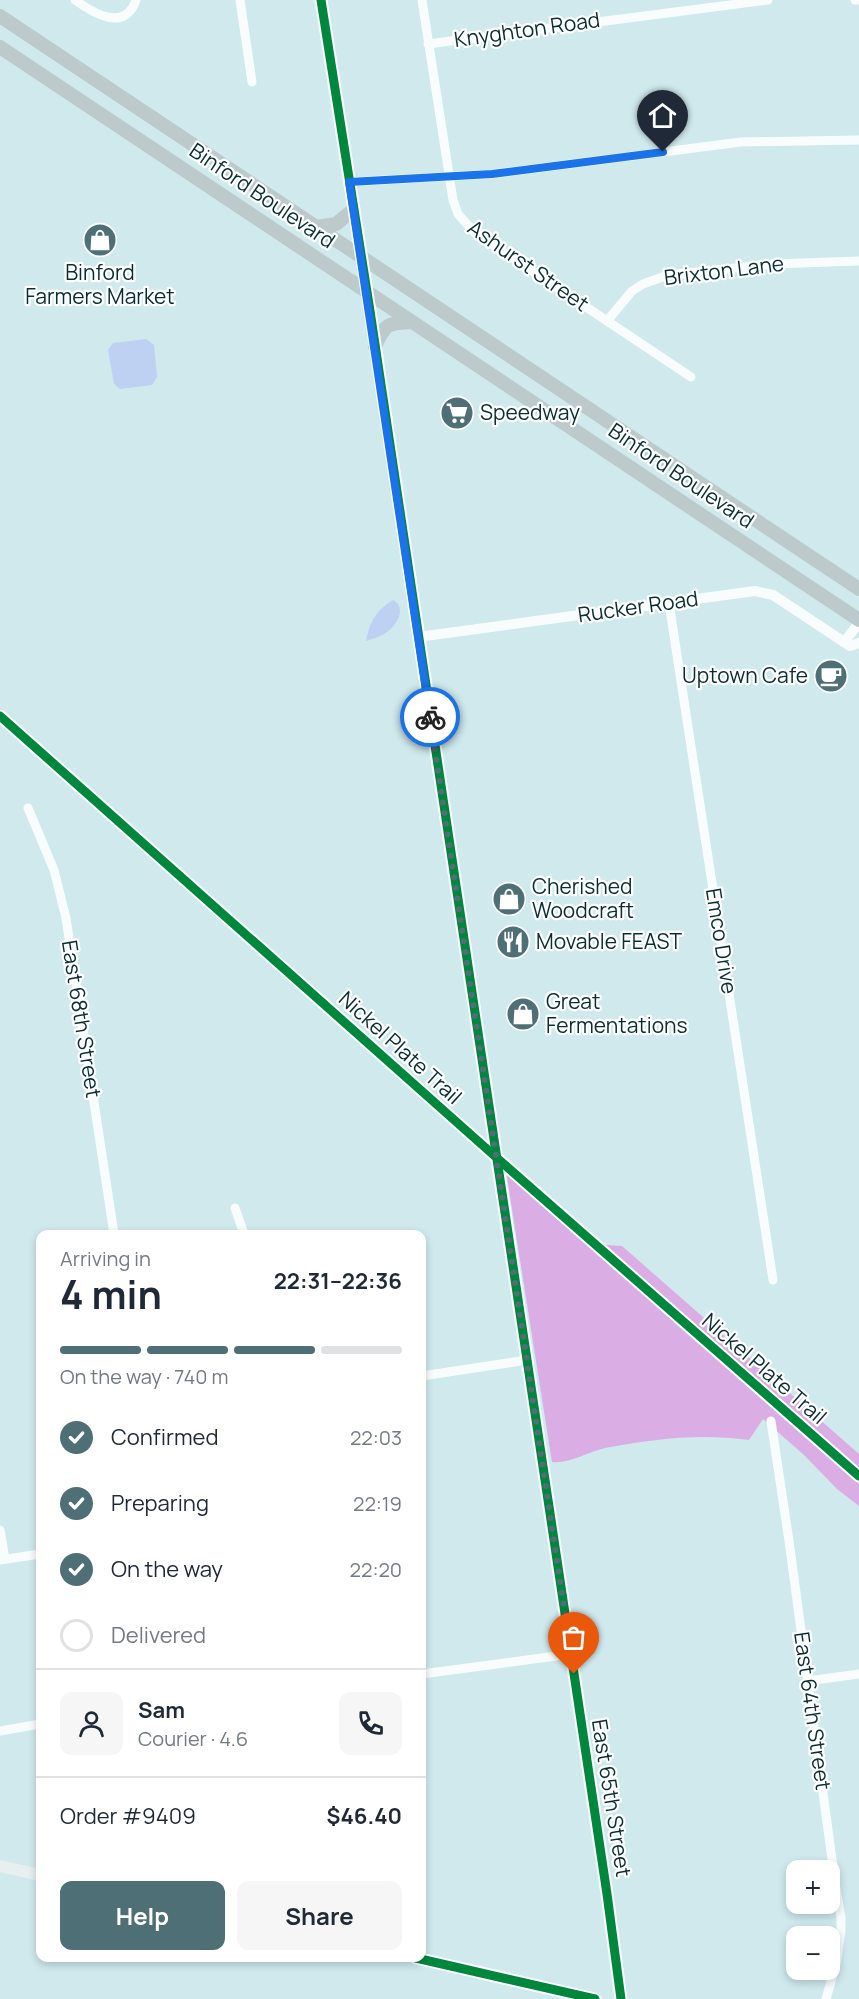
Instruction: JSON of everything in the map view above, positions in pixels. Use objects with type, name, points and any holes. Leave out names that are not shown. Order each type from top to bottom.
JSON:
[{"type":"main road","name":"Binford Boulevard","points":[[0,15],[859,588]]},
{"type":"main road","name":"Binford Boulevard","points":[[0,47],[859,622]]},
{"type":"main road","points":[[316,226],[336,224],[353,210]]},
{"type":"main road","points":[[375,346],[387,325],[412,322]]},
{"type":"main road","points":[[833,603],[859,607]]},
{"type":"main road","points":[[0,1866],[36,1874]]},
{"type":"main road","points":[[426,1960],[595,1999]]},
{"type":"street","points":[[75,0],[111,18],[124,16],[135,3]]},
{"type":"street","points":[[240,0],[252,82]]},
{"type":"street","name":"East 65th Street","points":[[321,0],[367,291],[621,1999]]},
{"type":"street","name":"Ashurst Street","points":[[422,0],[456,210],[472,230],[691,378]]},
{"type":"street","name":"Knyghton Road","points":[[428,44],[768,0]]},
{"type":"street","points":[[349,182],[537,170],[730,143],[859,140]]},
{"type":"street","name":"Brixton Lane","points":[[607,321],[632,291],[643,284],[668,275],[766,265],[859,261]]},
{"type":"street","name":"Rucker Road","points":[[418,637],[755,591],[765,592],[783,601],[853,646],[859,622]]},
{"type":"street","name":"Emco Drive","points":[[669,603],[773,1280]]},
{"type":"street","name":"East 68th Street","points":[[28,808],[54,870],[66,918],[113,1230]]},
{"type":"street","points":[[235,1208],[243,1230]]},
{"type":"street","points":[[426,1375],[527,1360]]},
{"type":"street","name":"East 64th Street","points":[[771,1421],[842,1923],[839,1948],[826,1999]]},
{"type":"street","points":[[0,1530],[2,1559],[36,1555]]},
{"type":"street","points":[[426,1673],[571,1654]]},
{"type":"street","points":[[808,1681],[859,1674]]},
{"type":"street","points":[[0,1731],[36,1725]]},
{"type":"shaded area","points":[[506,1171],[592,1244],[622,1246],[859,1454],[859,1506],[837,1489],[804,1455],[763,1419],[749,1440],[695,1437],[641,1442],[605,1448],[572,1460],[552,1462]]},
{"type":"water","points":[[146,339],[154,345],[157,377],[152,385],[120,389],[114,384],[108,350],[113,343]]},
{"type":"water","points":[[393,600],[400,608],[396,623],[384,634],[366,641],[375,617]]},
{"type":"cycle path","points":[[321,0],[370,311],[621,1999]]},
{"type":"cycle path","name":"Nickel Plate Trail","points":[[0,716],[859,1476]]},
{"type":"cycle path","points":[[426,1960],[595,1999]]},
{"type":"way so far","points":[[430,717],[574,1674]]},
{"type":"place","name":"Binford Farmers Market","points":[[100,240]]},
{"type":"place","name":"Speedway","points":[[457,413]]},
{"type":"place","name":"Uptown Cafe","points":[[831,676]]},
{"type":"place","name":"Cherished Woodcraft","points":[[509,899]]},
{"type":"place","name":"Movable FEAST","points":[[513,942]]},
{"type":"place","name":"Great Fermentations","points":[[523,1014]]},
{"type":"route","points":[[430,717],[349,182],[537,170],[663,152]]}]
